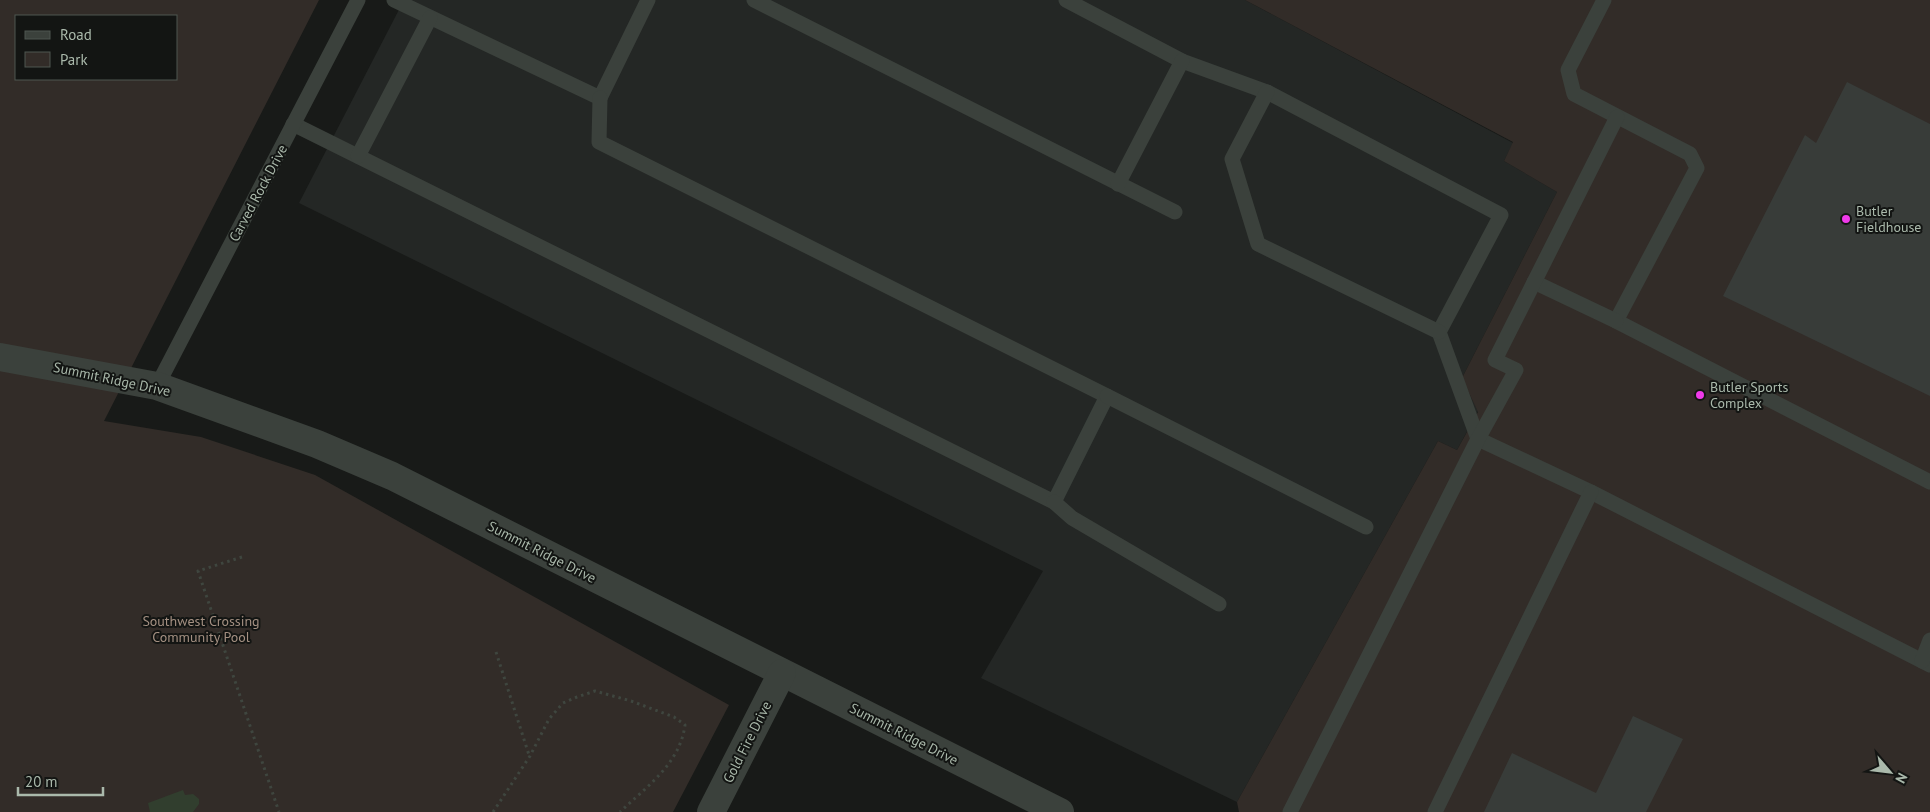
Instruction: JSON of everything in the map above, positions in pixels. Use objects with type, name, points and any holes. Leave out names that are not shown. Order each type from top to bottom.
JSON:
[{"type":"street","name":"Summit Ridge Drive","points":[[0,357],[74,369],[157,386],[271,427],[392,476],[1059,812]]},
{"type":"street","name":"Gold Fire Drive","points":[[711,812],[782,673]]},
{"type":"lane","name":"Carved Rock Drive","points":[[157,386],[358,0]]},
{"type":"lane","points":[[394,0],[600,98]]},
{"type":"lane","points":[[648,0],[600,98],[599,142],[1366,527]]},
{"type":"lane","points":[[754,0],[1175,212]]},
{"type":"lane","points":[[1066,0],[1182,61],[1268,92],[1501,215],[1439,332]]},
{"type":"lane","points":[[1604,0],[1568,70],[1574,94],[1690,154],[1697,168],[1616,322]]},
{"type":"lane","points":[[358,156],[430,18]]},
{"type":"lane","points":[[1118,184],[1182,61]]},
{"type":"lane","points":[[1268,92],[1232,159],[1258,244],[1439,332],[1478,439],[1591,492],[1926,663],[1930,640]]},
{"type":"lane","points":[[1290,812],[1478,439],[1516,370],[1496,360],[1617,117]]},
{"type":"lane","points":[[294,124],[1054,502],[1072,518],[1219,604]]},
{"type":"lane","points":[[1534,282],[1930,482]]},
{"type":"lane","points":[[1054,502],[1108,396]]},
{"type":"lane","points":[[1435,812],[1591,492]]},
{"type":"path","points":[[242,557],[198,571],[279,812]]},
{"type":"path","points":[[496,652],[530,756]]},
{"type":"path","points":[[493,812],[530,756],[549,719],[564,703],[595,692],[631,700],[674,717],[685,725],[683,737],[676,752],[658,778],[620,812]]},
{"type":"shaded area","points":[[404,0],[1245,0],[1513,143],[1504,161],[1557,192],[1462,378],[1478,411],[1457,450],[1438,441],[1237,802],[981,678],[1043,571],[299,203]]},
{"type":"shaded area","points":[[183,790],[185,795],[193,794],[199,799],[199,804],[193,812],[150,812],[148,803]]},
{"type":"green space","name":"Southwest Crossing Community Pool","points":[[0,0],[319,0],[104,421],[201,437],[315,475],[729,705],[673,812],[0,812]]},
{"type":"green space","name":"Butler Sports Complex","points":[[1245,0],[1930,0],[1930,812],[1239,812],[1237,802],[1438,441],[1457,450],[1478,412],[1462,378],[1557,192],[1504,161],[1513,142]]},
{"type":"building","name":"Butler Fieldhouse","points":[[1847,82],[1930,124],[1930,396],[1723,296],[1805,135],[1816,143]]},
{"type":"building","points":[[1633,716],[1683,739],[1646,812],[1484,812],[1512,753],[1596,793]]},
{"type":"place","name":"Butler Fieldhouse","points":[[1846,219]]},
{"type":"place","name":"Butler Sports Complex","points":[[1700,395]]}]
